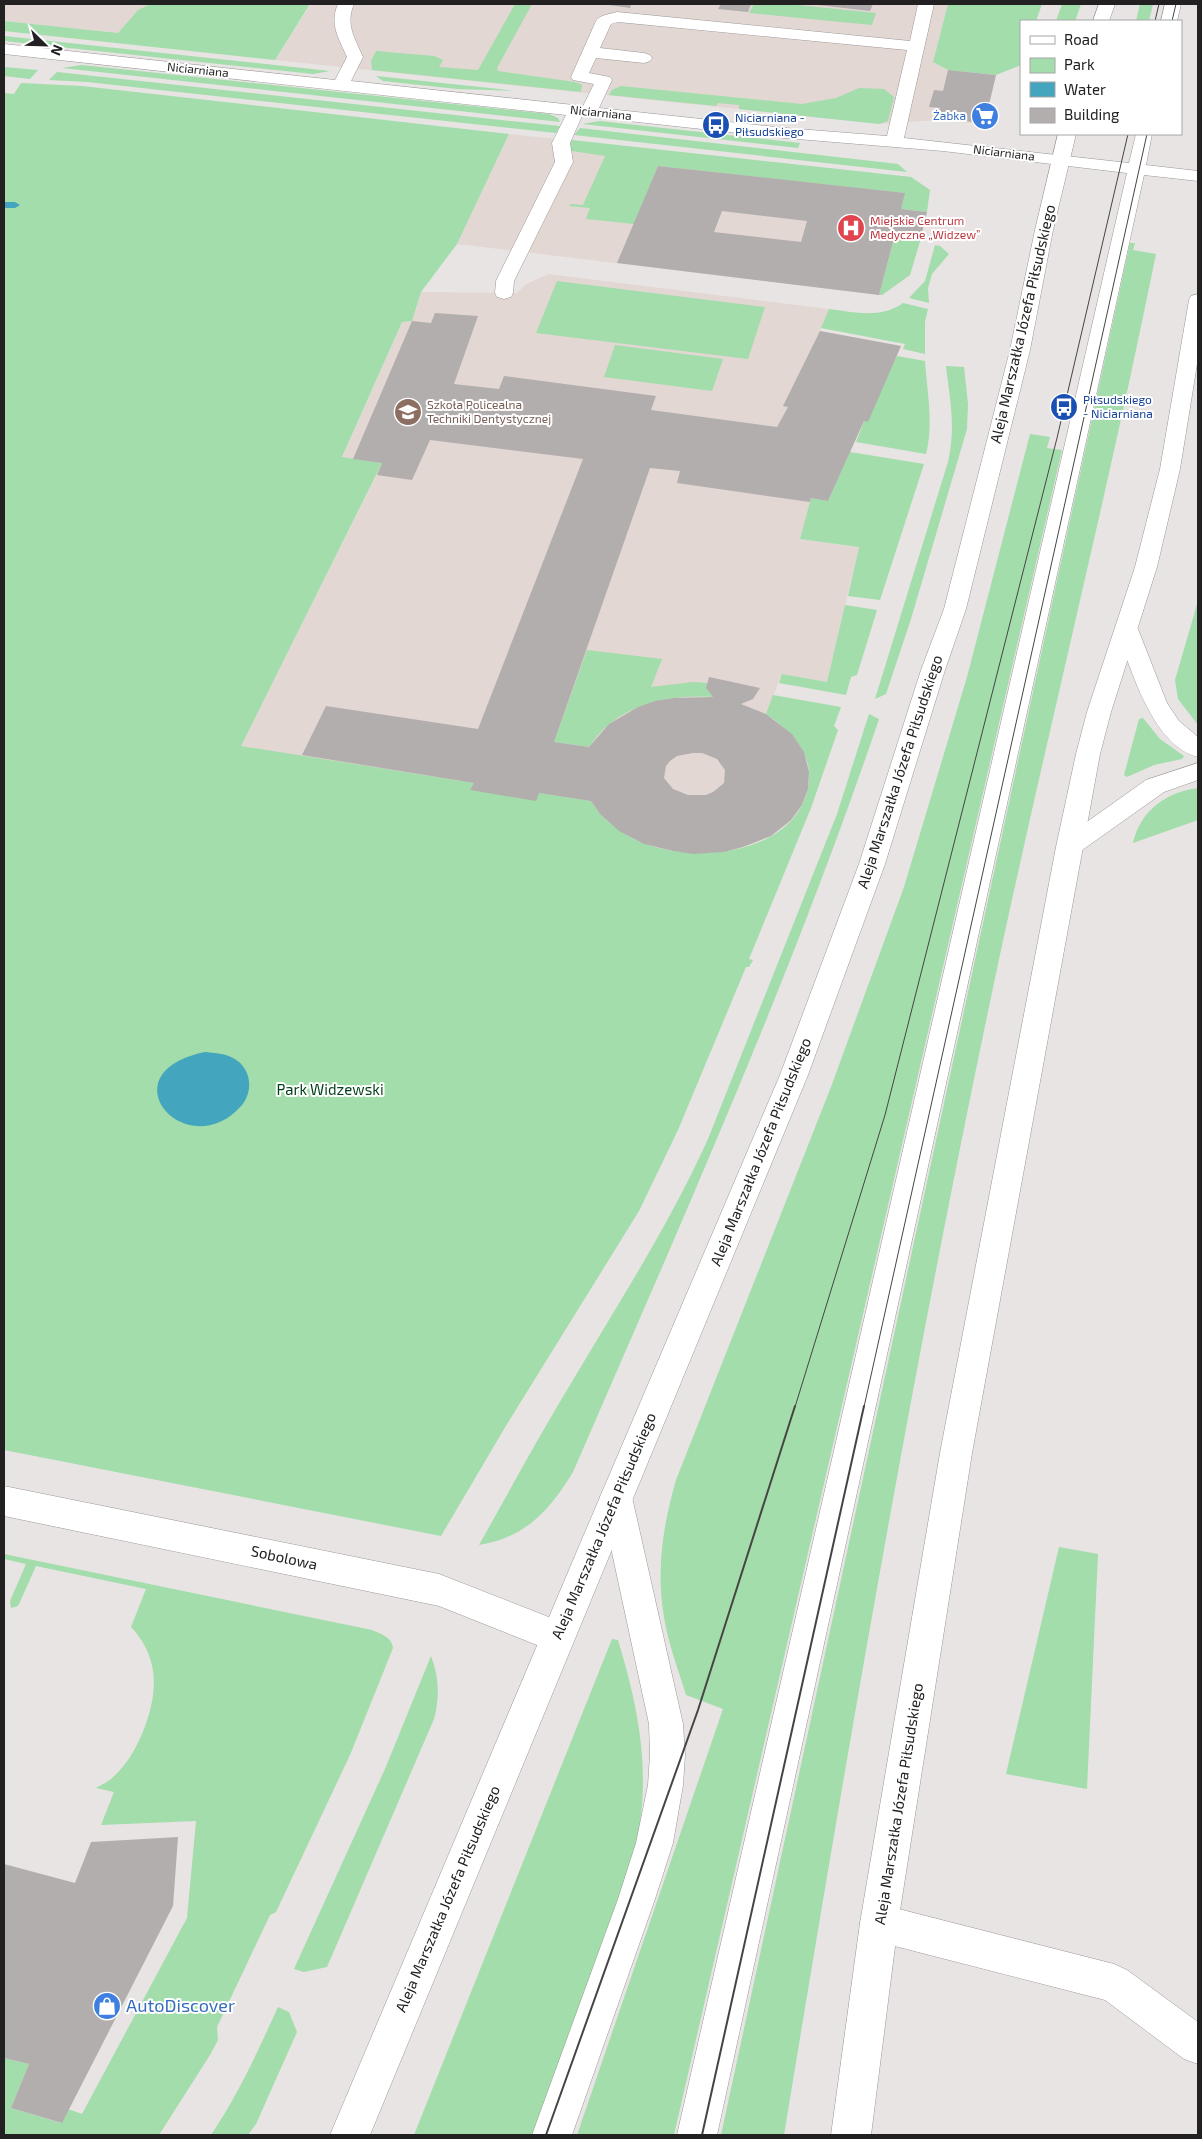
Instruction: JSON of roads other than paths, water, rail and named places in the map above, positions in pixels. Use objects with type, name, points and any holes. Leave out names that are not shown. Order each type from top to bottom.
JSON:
[{"type":"main road","points":[[341,85],[355,57],[339,22],[341,12],[346,4]]},
{"type":"main road","points":[[894,142],[926,4]]},
{"type":"main road","points":[[1101,20],[1107,4]]},
{"type":"main road","points":[[1169,20],[1173,4]]},
{"type":"main road","points":[[504,293],[506,281],[564,162],[561,143],[604,80],[579,77],[604,21],[617,17],[916,46]]},
{"type":"main road","name":"Niciarniana","points":[[4,49],[785,133],[894,142],[1198,176]]},
{"type":"main road","points":[[590,52],[644,58]]},
{"type":"main road","name":"Aleja Marszałka Józefa Piłsudskiego","points":[[350,2135],[794,1075],[872,864],[924,697],[955,609],[1020,350],[1059,160],[1067,135]]},
{"type":"main road","points":[[697,2135],[744,1915],[1144,135]]},
{"type":"main road","name":"Aleja Marszałka Józefa Piłsudskiego","points":[[850,2135],[879,1923],[956,1453],[1069,846],[1094,729],[1146,567],[1170,469],[1198,300]]},
{"type":"main road","points":[[1127,629],[1156,704],[1171,727],[1198,750]]},
{"type":"main road","points":[[1069,846],[1155,786],[1198,771]]},
{"type":"main road","points":[[552,2135],[654,1851],[667,1787],[668,1748],[666,1724],[616,1498]]},
{"type":"main road","name":"Sobolowa","points":[[4,1501],[439,1590],[558,1637]]},
{"type":"main road","points":[[879,1923],[1114,1983],[1198,2045]]},
{"type":"water","points":[[205,1052],[218,1053],[237,1061],[246,1071],[249,1085],[246,1099],[242,1105],[221,1122],[199,1126],[180,1121],[165,1110],[158,1095],[160,1078],[175,1063]]},
{"type":"waterway","points":[[4,205],[15,205]]},
{"type":"tram line","points":[[1155,20],[1159,4]]},
{"type":"tram line","points":[[1172,20],[1176,4]]},
{"type":"tram line","points":[[795,1407],[885,1115],[1057,438],[1128,135]]},
{"type":"tram line","points":[[864,1407],[1147,135]]},
{"type":"tram line","points":[[546,2135],[698,1710],[795,1406]]},
{"type":"tram line","points":[[702,2135],[864,1406]]},
{"type":"place","name":"Żabka","points":[[985,116]]},
{"type":"place","name":"Niciarniana - Piłsudskiego","points":[[716,125]]},
{"type":"place","name":"Miejskie Centrum Medyczne „Widzew”","points":[[851,228]]},
{"type":"place","name":"Piłsudskiego - Niciarniana","points":[[1064,407]]},
{"type":"place","name":"Szkoła Policealna Techniki Dentystycznej","points":[[408,412]]},
{"type":"place","name":"AutoDiscover","points":[[107,2006]]},
{"type":"park label","name":"Park Widzewski","points":[[330,1090]]}]
